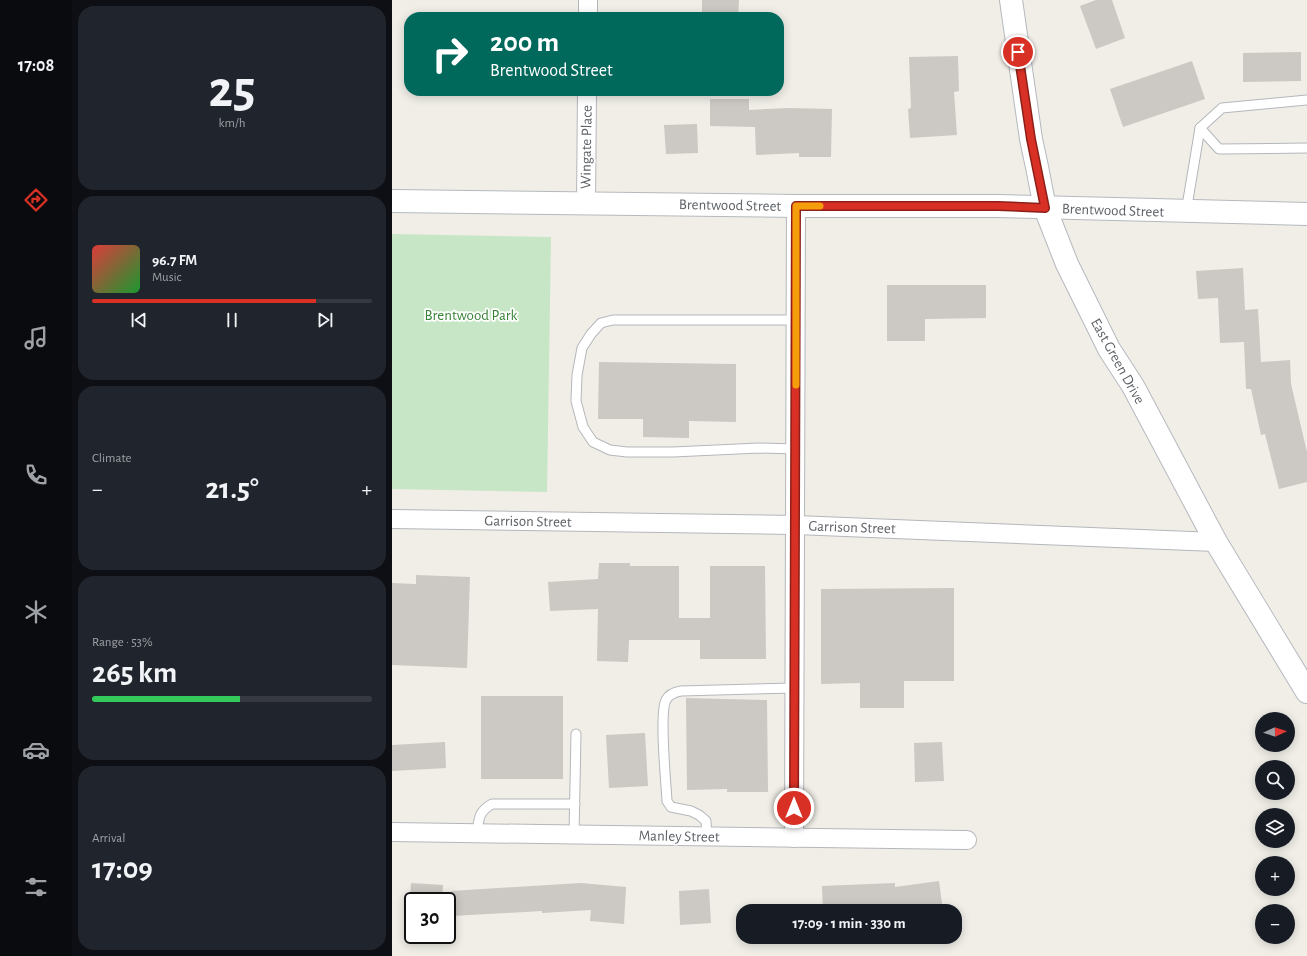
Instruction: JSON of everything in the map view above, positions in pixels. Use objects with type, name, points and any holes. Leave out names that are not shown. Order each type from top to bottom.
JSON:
[{"type":"main road","name":"East Green Drive","points":[[1011,0],[1031,139],[1045,208],[1067,264],[1109,350],[1133,386],[1216,542],[1307,692]]},
{"type":"main road","name":"Brentwood Street","points":[[392,201],[796,206],[998,206],[1307,214]]},
{"type":"street","points":[[588,0],[588,12]]},
{"type":"street","name":"Wingate Place","points":[[586,204],[587,96]]},
{"type":"street","points":[[794,838],[796,206]]},
{"type":"street","name":"Garrison Street","points":[[392,519],[796,525],[1216,542]]},
{"type":"street","name":"Manley Street","points":[[392,832],[967,840]]},
{"type":"lane","points":[[1186,212],[1200,128],[1222,108],[1307,100]]},
{"type":"lane","points":[[1200,128],[1219,149],[1307,148]]},
{"type":"lane","points":[[796,320],[613,320],[601,323],[591,334],[582,348],[577,375],[576,401],[583,427],[594,442],[610,450],[673,452],[758,448],[796,449]]},
{"type":"lane","points":[[707,837],[706,820],[699,815],[671,807],[667,802],[663,714],[667,698],[674,692],[681,691],[795,688]]},
{"type":"lane","points":[[574,835],[576,734]]},
{"type":"lane","points":[[477,833],[479,818],[483,809],[492,804],[575,804]]},
{"type":"green space","name":"Brentwood Park","points":[[392,234],[551,237],[547,492],[392,489]]},
{"type":"building","points":[[702,0],[739,0],[738,12],[702,12]]},
{"type":"building","points":[[1096,0],[1112,0],[1125,38],[1096,49],[1080,6]]},
{"type":"building","points":[[1301,52],[1301,81],[1243,82],[1243,53]]},
{"type":"building","points":[[958,56],[959,91],[954,92],[957,135],[910,138],[908,109],[911,108],[909,57]]},
{"type":"building","points":[[1192,61],[1205,99],[1123,127],[1110,89]]},
{"type":"building","points":[[710,99],[749,99],[749,110],[788,108],[832,109],[831,157],[799,157],[799,153],[756,155],[755,127],[710,126]]},
{"type":"building","points":[[697,124],[698,153],[666,154],[664,125]]},
{"type":"building","points":[[1243,268],[1245,310],[1258,309],[1261,362],[1290,360],[1291,384],[1307,452],[1307,482],[1279,489],[1265,434],[1261,435],[1251,389],[1246,389],[1244,342],[1220,343],[1218,298],[1198,299],[1196,271]]},
{"type":"building","points":[[887,285],[986,285],[986,318],[925,319],[925,341],[887,341]]},
{"type":"building","points":[[599,362],[736,364],[736,422],[689,421],[689,438],[643,437],[643,419],[598,419]]},
{"type":"building","points":[[599,563],[630,563],[630,566],[679,566],[679,618],[710,618],[710,566],[765,566],[766,659],[700,659],[700,640],[629,640],[628,662],[597,661],[598,609],[550,611],[548,582],[598,579]]},
{"type":"building","points":[[416,575],[470,577],[467,668],[392,665],[392,583],[416,584]]},
{"type":"building","points":[[954,588],[954,681],[904,681],[904,708],[860,708],[860,683],[821,684],[821,589]]},
{"type":"building","points":[[481,696],[563,696],[563,779],[481,779]]},
{"type":"building","points":[[686,698],[767,700],[768,792],[727,792],[727,789],[687,790]]},
{"type":"building","points":[[645,733],[648,786],[609,788],[606,735]]},
{"type":"building","points":[[445,742],[446,768],[392,771],[392,745]]},
{"type":"building","points":[[942,742],[944,781],[915,782],[914,743]]},
{"type":"building","points":[[939,881],[942,904],[823,904],[822,886],[895,883],[895,887]]},
{"type":"building","points":[[411,883],[443,885],[443,892],[410,892]]},
{"type":"building","points":[[581,883],[626,887],[624,924],[590,921],[591,910],[456,916],[456,892],[451,891]]},
{"type":"building","points":[[709,889],[711,923],[680,925],[679,891]]},
{"type":"slow traffic","points":[[796,385],[796,206],[820,206]]},
{"type":"route","points":[[794,808],[796,206],[998,206],[1045,208],[1031,139],[1018,52]]}]
